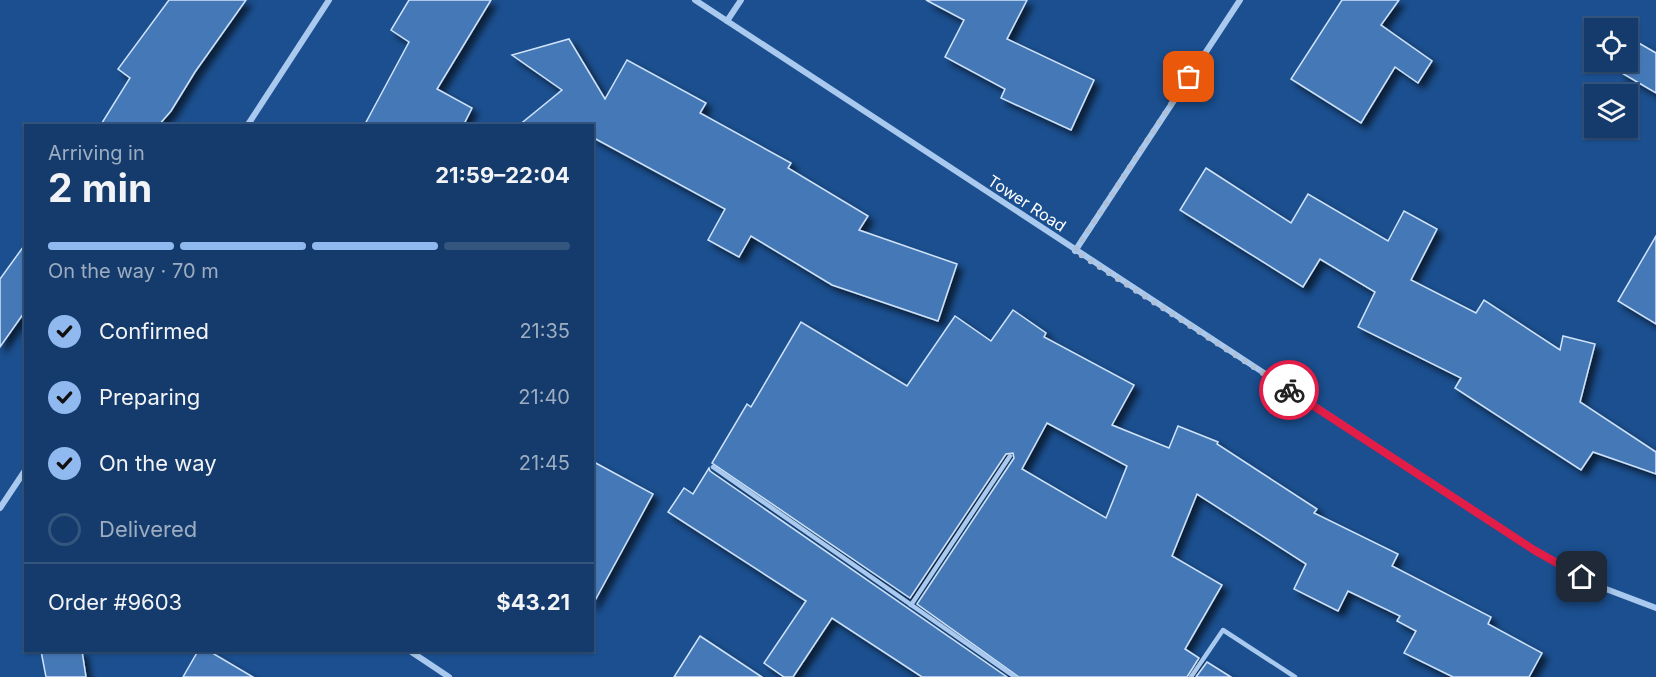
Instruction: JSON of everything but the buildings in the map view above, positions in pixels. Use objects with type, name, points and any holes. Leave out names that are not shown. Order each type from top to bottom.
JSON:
[{"type":"street","points":[[249,124],[329,0]]},
{"type":"street","name":"Tower Road","points":[[695,0],[1534,550],[1598,586],[1656,608]]},
{"type":"street","points":[[727,21],[741,0]]},
{"type":"street","points":[[1075,251],[1240,0]]},
{"type":"street","points":[[0,508],[24,471]]},
{"type":"street","points":[[411,652],[448,677]]},
{"type":"lane","points":[[911,605],[1010,456]]},
{"type":"lane","points":[[713,467],[1015,677]]},
{"type":"lane","points":[[1191,677],[1223,630],[1295,677]]},
{"type":"way so far","points":[[1189,77],[1075,251],[1289,390]]},
{"type":"route","points":[[1289,390],[1534,550],[1582,577]]}]
